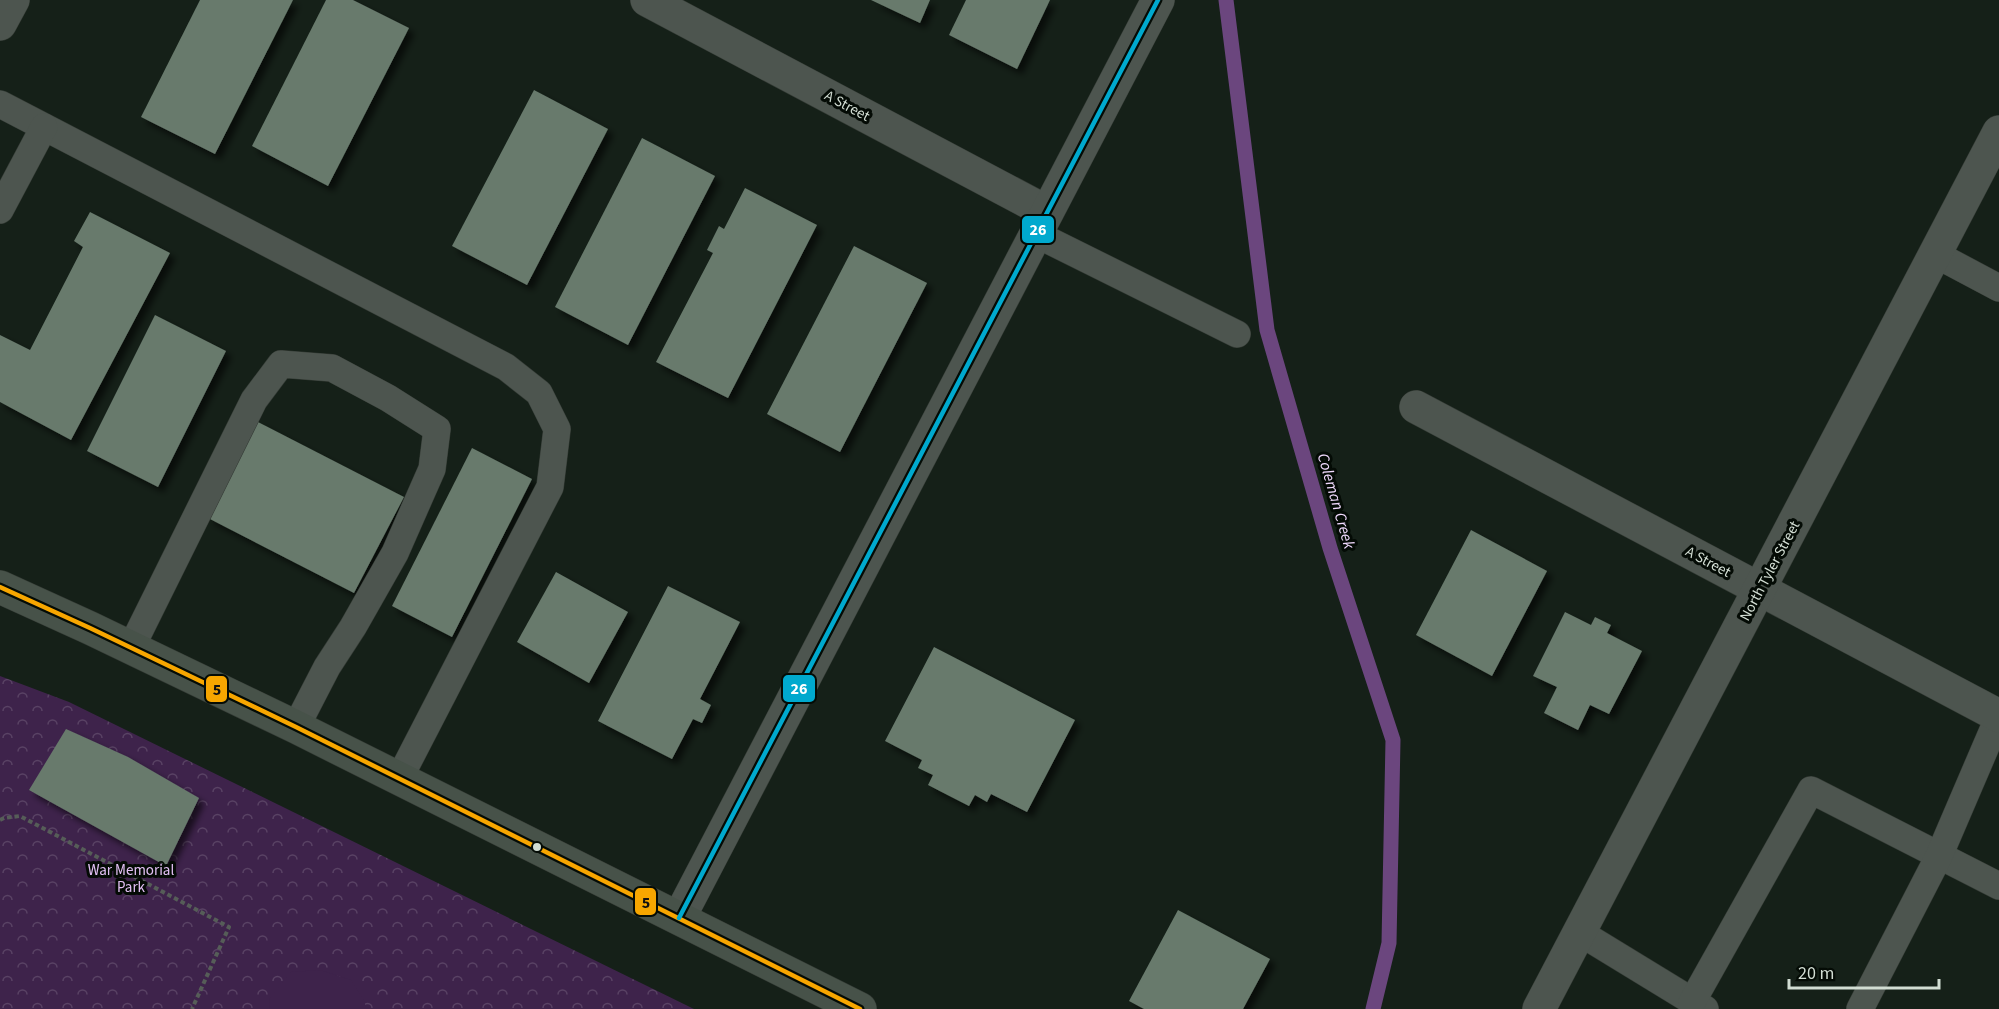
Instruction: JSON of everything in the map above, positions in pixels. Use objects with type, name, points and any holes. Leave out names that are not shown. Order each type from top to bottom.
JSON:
[{"type":"main road","points":[[0,587],[296,727],[860,1009]]},
{"type":"street","points":[[0,24],[13,0]]},
{"type":"street","name":"A Street","points":[[647,0],[1042,223]]},
{"type":"street","points":[[680,918],[1158,0]]},
{"type":"street","name":"North Tyler Street","points":[[1539,1009],[1999,132]]},
{"type":"street","name":"A Street","points":[[1416,407],[1999,716]]},
{"type":"lane","points":[[0,104],[506,367],[539,393],[557,429],[550,487],[399,779]]},
{"type":"lane","points":[[0,210],[44,127]]},
{"type":"lane","points":[[1042,223],[1237,334]]},
{"type":"lane","points":[[1935,254],[1999,288]]},
{"type":"lane","points":[[131,648],[254,400],[281,364],[332,368],[388,398],[437,429],[432,470],[395,552],[353,627],[327,667],[296,727]]},
{"type":"lane","points":[[1860,1009],[1939,856],[1999,716]]},
{"type":"lane","points":[[1579,932],[1698,1006],[1811,790],[1999,886]]},
{"type":"path","points":[[0,820],[20,816],[229,927],[192,1009]]},
{"type":"green space","name":"War Memorial Park","points":[[0,676],[69,702],[694,1009],[0,1009]]},
{"type":"green space","points":[[320,970],[351,980],[365,1002],[365,1009],[269,1009],[270,998],[291,972]]},
{"type":"building","points":[[200,0],[293,0],[215,154],[141,117]]},
{"type":"building","points":[[326,0],[353,0],[409,28],[328,186],[252,146]]},
{"type":"building","points":[[871,0],[930,0],[920,23]]},
{"type":"building","points":[[966,0],[1050,0],[1017,69],[949,35]]},
{"type":"building","points":[[534,90],[608,129],[527,285],[452,246]]},
{"type":"building","points":[[642,138],[715,176],[628,345],[555,307]]},
{"type":"building","points":[[745,188],[817,225],[728,398],[656,362],[713,253],[707,250],[719,226],[724,229]]},
{"type":"building","points":[[90,212],[170,253],[71,440],[0,402],[0,335],[30,350],[83,247],[74,241]]},
{"type":"building","points":[[854,246],[927,283],[840,452],[767,414]]},
{"type":"building","points":[[155,315],[226,351],[158,487],[87,451]]},
{"type":"building","points":[[258,422],[404,497],[354,593],[208,518]]},
{"type":"building","points":[[472,448],[532,479],[452,637],[392,606]]},
{"type":"building","points":[[1471,530],[1547,571],[1492,676],[1416,635]]},
{"type":"building","points":[[556,572],[628,612],[589,683],[517,642]]},
{"type":"building","points":[[668,586],[740,622],[700,699],[711,705],[702,723],[693,719],[672,759],[598,721]]},
{"type":"building","points":[[1565,612],[1591,625],[1595,617],[1611,625],[1607,633],[1642,651],[1609,714],[1590,705],[1578,730],[1544,713],[1557,687],[1533,676]]},
{"type":"building","points":[[934,647],[1075,720],[1027,812],[991,794],[987,802],[975,795],[969,806],[928,785],[933,775],[918,768],[922,760],[885,741]]},
{"type":"building","points":[[66,729],[128,757],[199,798],[166,866],[29,790]]},
{"type":"building","points":[[1178,910],[1270,959],[1243,1009],[1144,1009],[1129,1001]]},
{"type":"waterway","name":"Coleman Creek","points":[[1226,0],[1267,330],[1330,548],[1393,740],[1389,943],[1373,1009]]},
{"type":"transit line","name":"26","points":[[679,918],[1158,0]]},
{"type":"transit line","name":"5","points":[[0,587],[296,727],[860,1009]]}]
